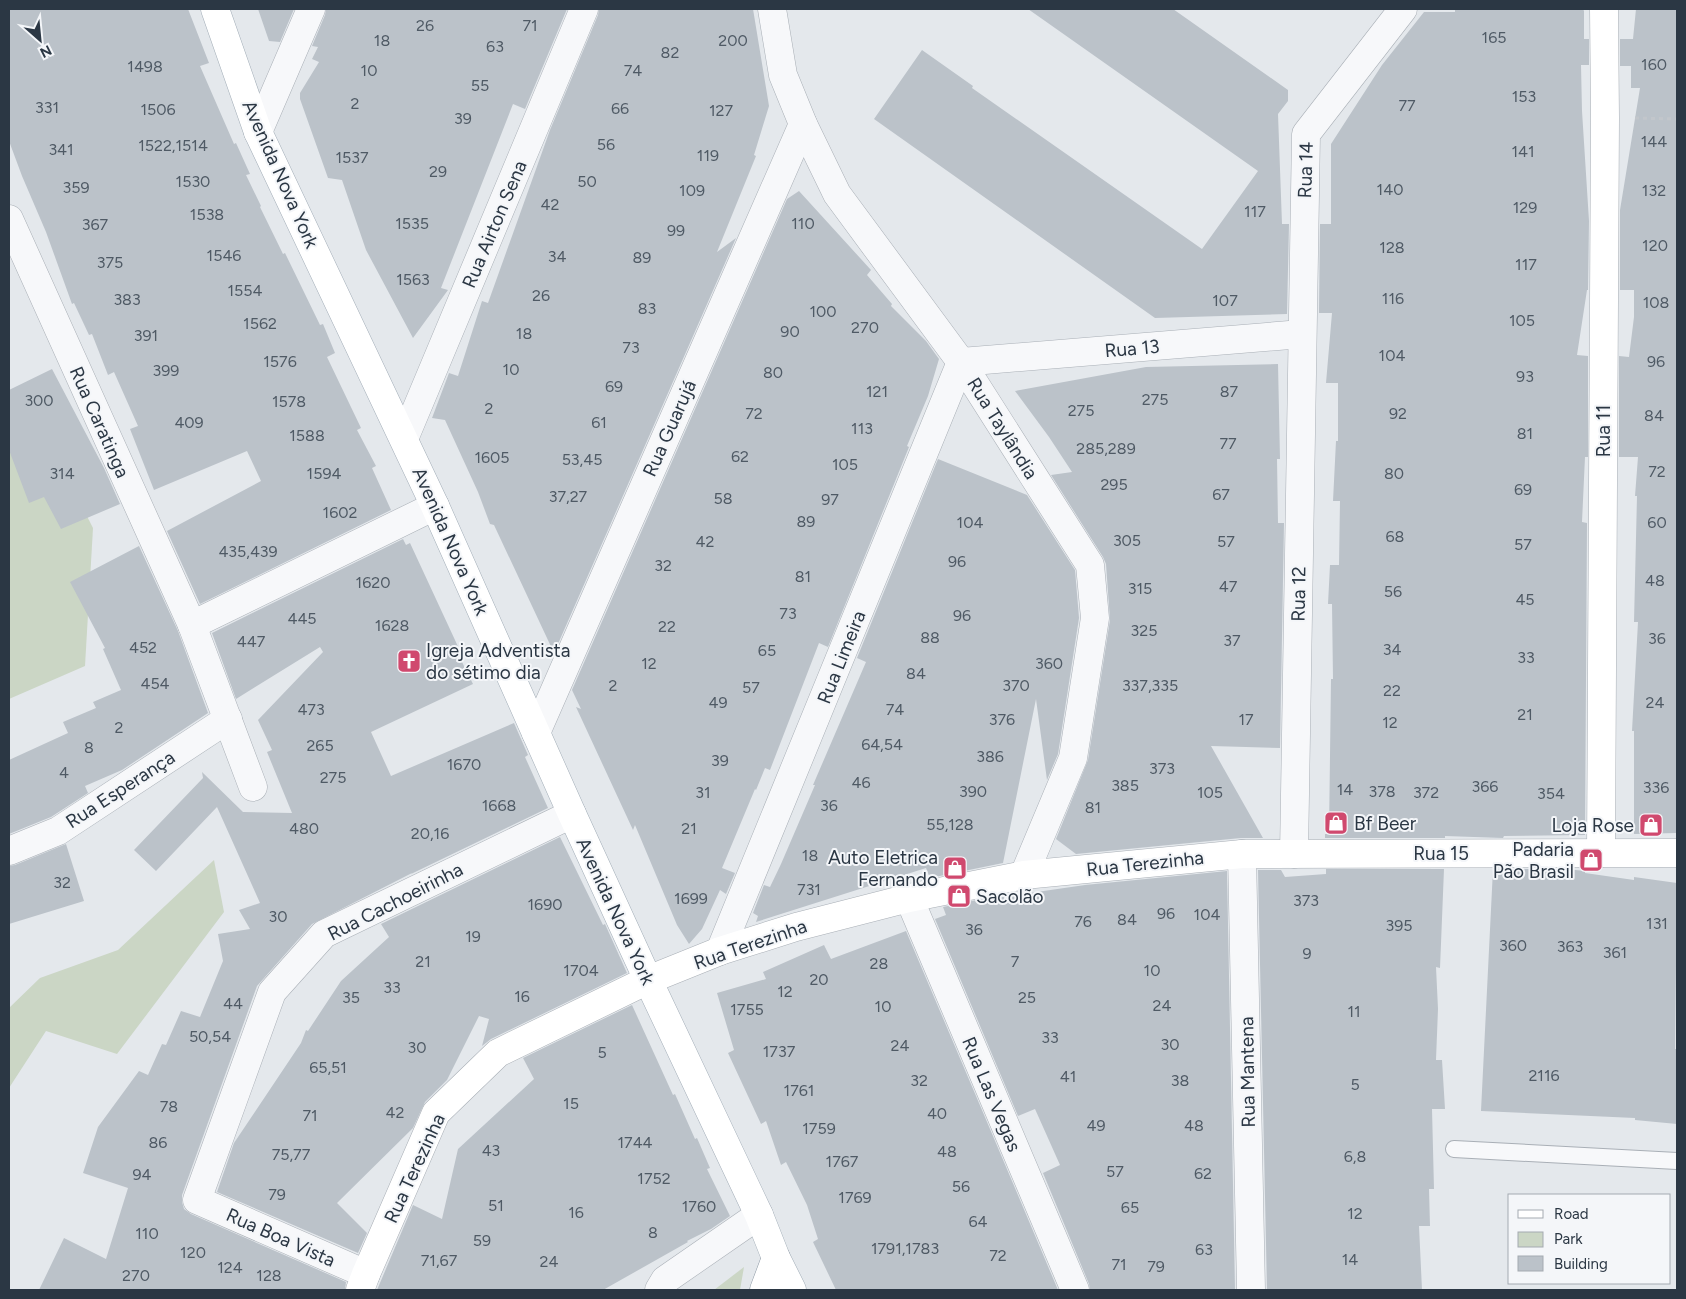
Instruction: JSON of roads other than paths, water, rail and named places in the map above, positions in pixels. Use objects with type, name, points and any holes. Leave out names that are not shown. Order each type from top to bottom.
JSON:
[{"type":"main road","name":"Avenida Nova York","points":[[215,9],[258,132],[435,506],[572,814],[759,1215],[776,1258],[792,1290]]},
{"type":"main road","name":"Rua 11","points":[[1601,853],[1604,9]]},
{"type":"main road","name":"Rua 15","points":[[1294,854],[1601,853],[1674,856]]},
{"type":"main road","name":"Rua Terezinha","points":[[363,1282],[436,1113],[498,1053],[648,980],[720,951],[796,927],[909,898],[1024,875],[1242,854],[1294,854]]},
{"type":"main road","points":[[764,1290],[776,1258]]},
{"type":"street","points":[[258,132],[311,9]]},
{"type":"street","name":"Rua Airton Sena","points":[[404,439],[584,9]]},
{"type":"street","name":"Rua Taylândia","points":[[772,9],[783,75],[803,124],[837,194],[961,362],[1090,565],[1095,618],[1073,758],[1024,875]]},
{"type":"street","name":"Rua 14","points":[[1302,334],[1306,134],[1403,9]]},
{"type":"street","name":"Rua Guarujá","points":[[536,732],[803,124]]},
{"type":"street","name":"Rua Caratinga","points":[[9,219],[192,625],[253,787]]},
{"type":"street","name":"Rua 13","points":[[961,362],[1302,334]]},
{"type":"street","name":"Rua 12","points":[[1294,854],[1302,334]]},
{"type":"street","name":"Rua Limeira","points":[[720,951],[961,362]]},
{"type":"street","points":[[192,625],[435,506]]},
{"type":"street","name":"Rua Esperança","points":[[9,851],[58,831],[228,719]]},
{"type":"street","name":"Rua Cachoeirinha","points":[[197,1200],[272,992],[324,934],[572,814]]},
{"type":"street","name":"Rua Mantena","points":[[1242,854],[1251,1290]]},
{"type":"street","name":"Rua Las Vegas","points":[[909,898],[1075,1290]]},
{"type":"street","name":"Rua Boa Vista","points":[[197,1200],[363,1282]]},
{"type":"street","points":[[659,1290],[665,1280],[759,1215]]},
{"type":"lane","points":[[1454,1148],[1677,1161]]},
{"type":"place","name":"Igreja Adventista do sétimo dia","points":[[409,661]]},
{"type":"place","name":"Bf Beer","points":[[1336,823]]},
{"type":"place","name":"Loja Rose","points":[[1651,825]]},
{"type":"place","name":"Padaria Pão Brasil","points":[[1591,860]]},
{"type":"place","name":"Auto Eletrica Fernando","points":[[955,868]]},
{"type":"place","name":"Sacolão","points":[[959,896]]}]
